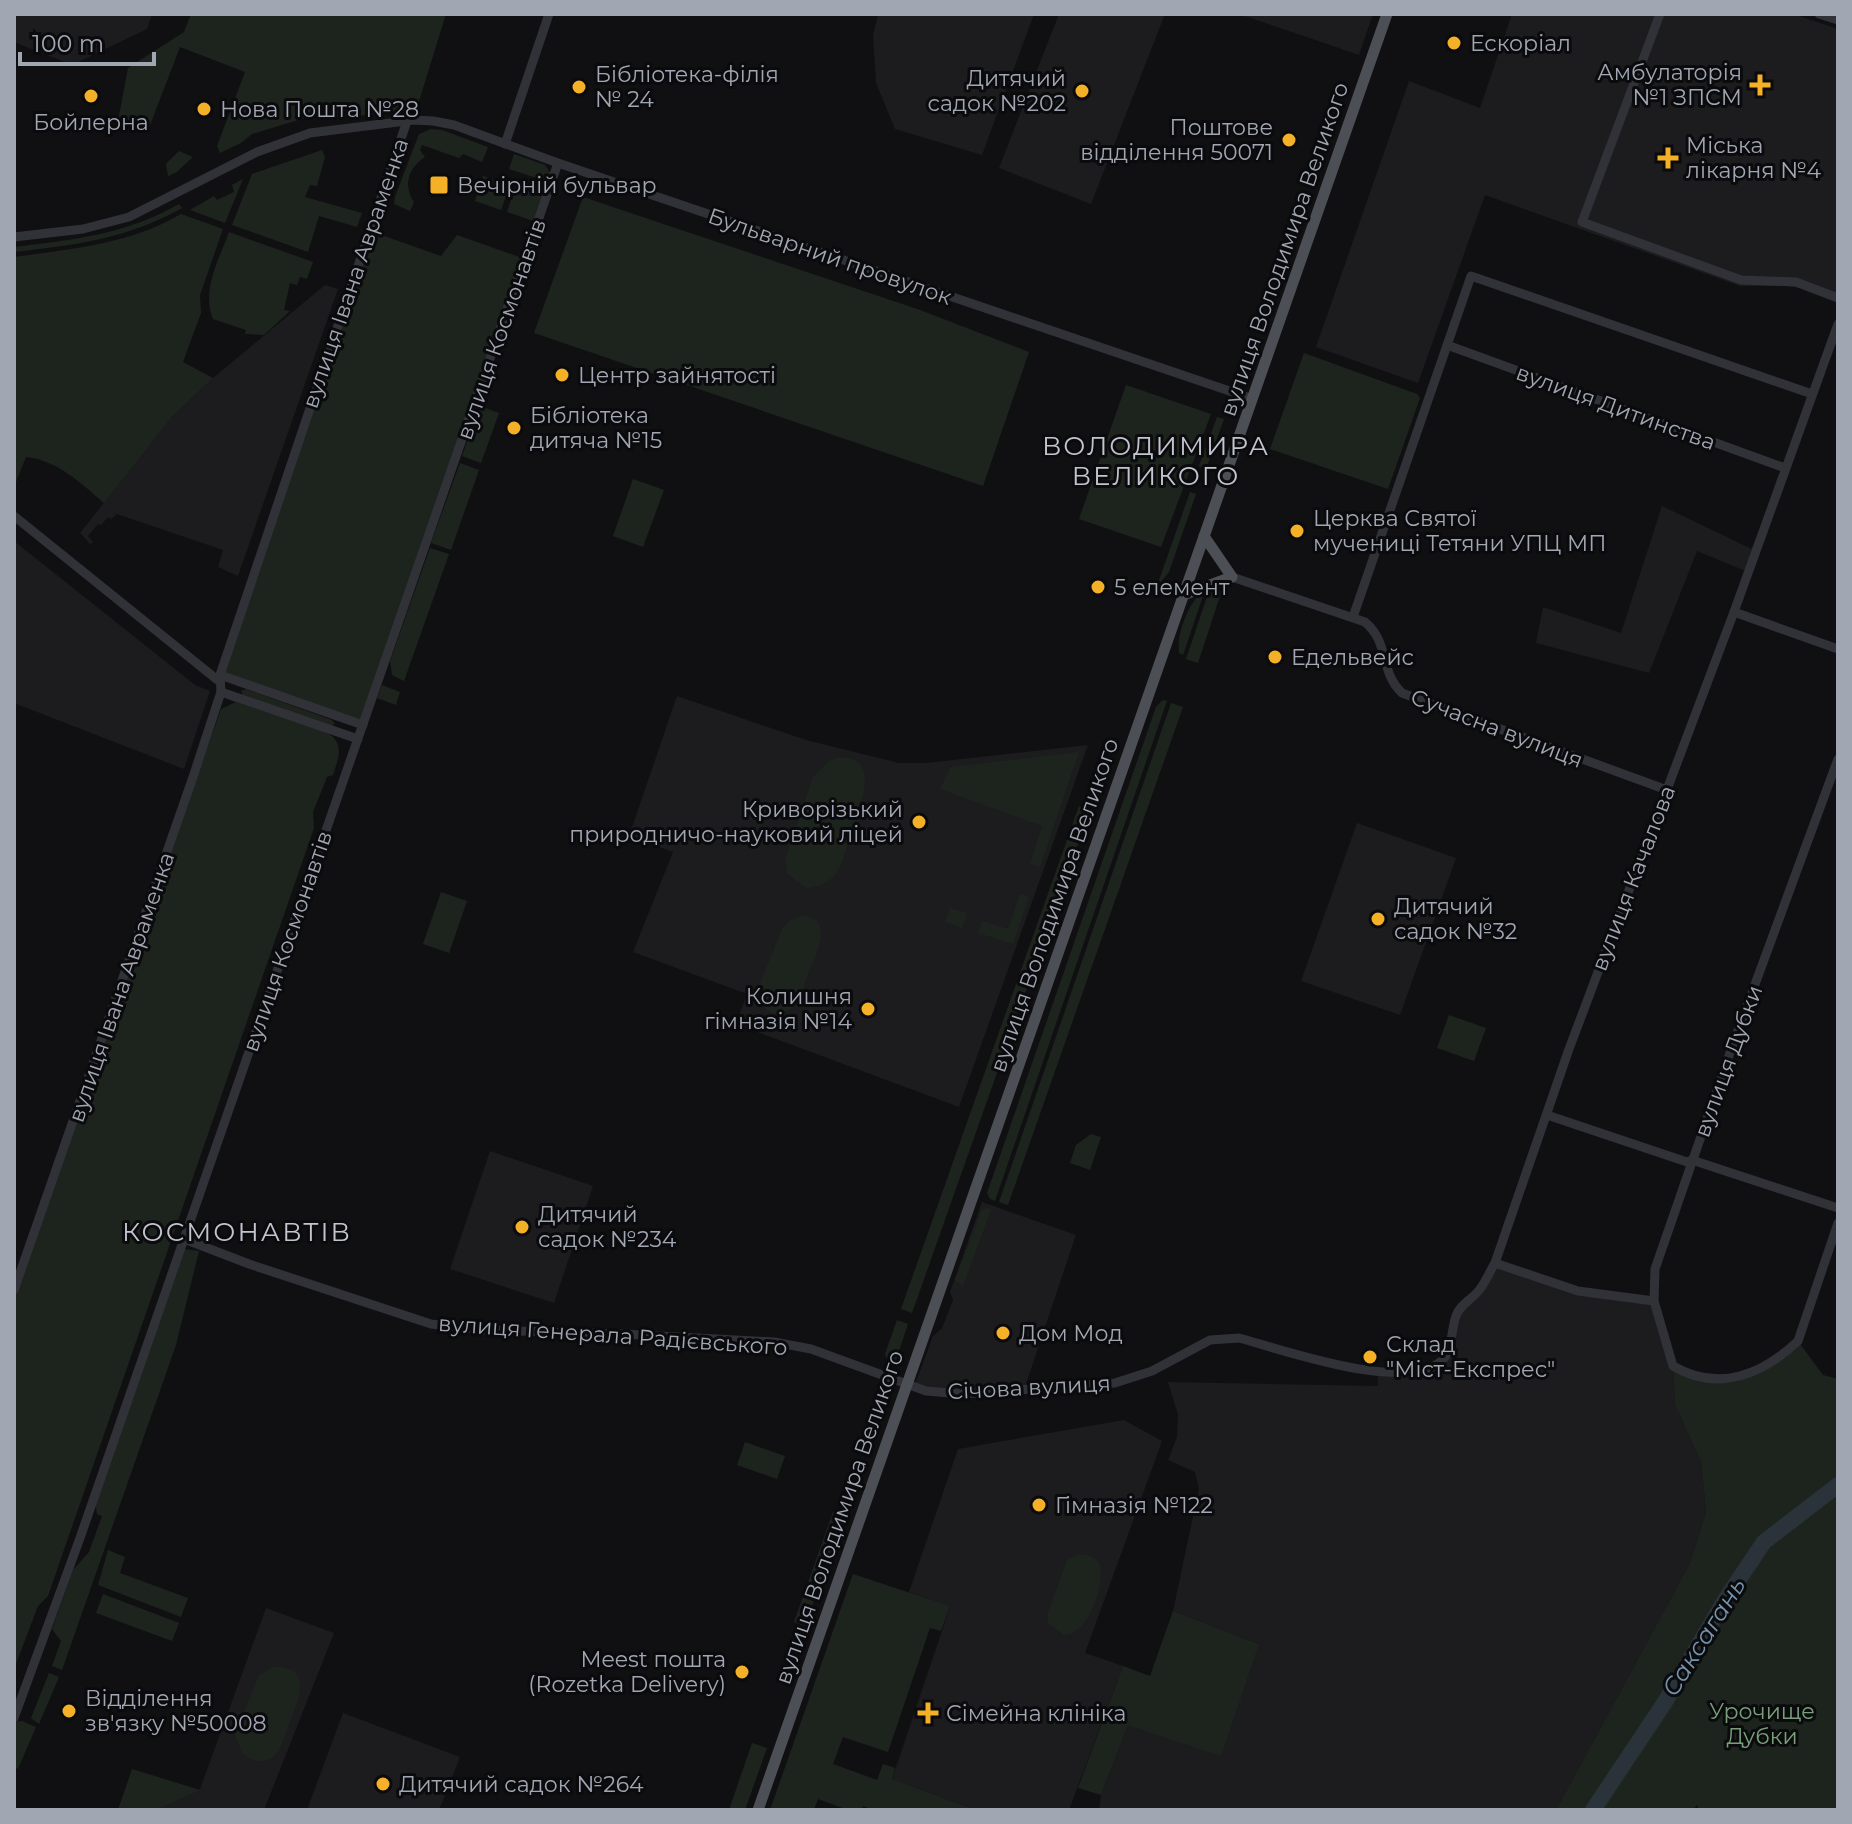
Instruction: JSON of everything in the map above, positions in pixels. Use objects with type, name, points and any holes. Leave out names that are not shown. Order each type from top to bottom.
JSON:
[{"type":"main road","name":"вулиця Володимира Великого","points":[[758,1810],[1387,14]]},
{"type":"main road","points":[[1183,595],[1232,577],[1204,536]]},
{"type":"street","points":[[505,144],[549,14]]},
{"type":"street","points":[[1660,14],[1582,222],[1741,280],[1796,282],[1838,298]]},
{"type":"street","points":[[1819,14],[1838,20]]},
{"type":"street","name":"Бульварний провулок","points":[[407,121],[454,125],[1253,399]]},
{"type":"street","name":"вулиця Івана Авраменка","points":[[14,237],[83,229],[129,217],[257,152],[310,133],[407,121],[14,1290]]},
{"type":"street","name":"вулиця Космонавтів","points":[[14,1718],[80,1538],[558,163]]},
{"type":"street","points":[[1353,617],[1471,276],[1812,394]]},
{"type":"street","name":"вулиця Качалова","points":[[1378,1373],[1419,1372],[1444,1359],[1456,1313],[1478,1292],[1495,1263],[1838,324]]},
{"type":"street","name":"вулиця Дитинства","points":[[1447,345],[1785,468]]},
{"type":"street","points":[[14,516],[220,683],[358,739]]},
{"type":"street","name":"Сучасна вулиця","points":[[1232,577],[1365,622],[1380,639],[1389,676],[1402,693],[1667,790]]},
{"type":"street","points":[[1734,612],[1838,649]]},
{"type":"street","points":[[220,683],[363,725]]},
{"type":"street","name":"вулиця Дубки","points":[[1838,759],[1655,1269],[1654,1301],[1673,1366],[1702,1377],[1730,1378],[1764,1369],[1786,1353],[1798,1341],[1838,1223]]},
{"type":"street","points":[[1547,1115],[1838,1208]]},
{"type":"street","name":"вулиця Генерала Радієвського","points":[[184,1239],[249,1264],[431,1324],[484,1330],[774,1342],[811,1349],[907,1384]]},
{"type":"street","points":[[1495,1263],[1578,1291],[1654,1301]]},
{"type":"street","name":"Січова вулиця","points":[[907,1384],[926,1391],[962,1394],[1115,1383],[1142,1376],[1210,1340],[1224,1338],[1239,1338],[1378,1373]]},
{"type":"shaded area","points":[[15,14],[152,14],[147,29],[72,65],[14,42]]},
{"type":"shaded area","points":[[878,14],[1034,14],[982,155],[895,129],[876,83],[873,36]]},
{"type":"shaded area","name":"Дитячий садок №202","points":[[1059,14],[1165,14],[1091,204],[999,168]]},
{"type":"shaded area","points":[[1239,14],[1373,14],[1359,55]]},
{"type":"shaded area","name":"Міська лікарня №4","points":[[1512,14],[1793,14],[1838,29],[1838,289],[1833,301],[1806,289],[1788,286],[1740,286],[1485,195],[1418,383],[1316,347],[1409,81],[1480,108]]},
{"type":"shaded area","points":[[325,285],[338,289],[238,576],[218,567],[223,550],[117,514],[98,524],[88,536],[93,542],[90,544],[80,533],[172,417],[213,378]]},
{"type":"shaded area","points":[[1662,506],[1756,551],[1748,572],[1697,551],[1649,673],[1536,643],[1543,607],[1621,633]]},
{"type":"shaded area","points":[[14,541],[195,685],[210,691],[184,769],[14,703]]},
{"type":"shaded area","points":[[677,696],[806,740],[899,763],[926,763],[1088,745],[959,1107],[736,1024],[747,994],[633,952],[673,852],[629,836]]},
{"type":"shaded area","name":"Дитячий садок №32","points":[[1357,823],[1456,858],[1400,1015],[1301,981]]},
{"type":"shaded area","name":"Дитячий садок №234","points":[[490,1151],[593,1186],[554,1303],[450,1269]]},
{"type":"shaded area","points":[[982,1202],[1076,1235],[1024,1390],[962,1394],[914,1387],[933,1336],[942,1328],[953,1300],[950,1292]]},
{"type":"shaded area","points":[[1495,1263],[1545,1281],[1654,1301],[1673,1366],[1675,1405],[1701,1462],[1706,1512],[1690,1563],[1556,1810],[1099,1810],[1101,1795],[1128,1725],[1259,1644],[1173,1611],[1199,1488],[1195,1472],[1168,1460],[1177,1437],[1178,1415],[1168,1382],[1378,1386],[1378,1373],[1404,1374],[1444,1359],[1456,1313]]},
{"type":"shaded area","points":[[1124,1420],[1162,1441],[1085,1653],[1123,1666],[1069,1810],[976,1810],[892,1779],[950,1607],[909,1592],[958,1449]]},
{"type":"shaded area","points":[[266,1608],[334,1633],[264,1810],[156,1810],[200,1789]]},
{"type":"shaded area","name":"Дитячий садок №264","points":[[343,1713],[460,1757],[439,1810],[307,1810]]},
{"type":"green space","points":[[191,14],[446,14],[416,111],[308,117],[252,134],[220,153],[217,146],[245,72],[180,47],[147,133],[118,121],[128,68],[184,32]]},
{"type":"green space","points":[[431,129],[488,147],[482,162],[463,154],[459,158],[422,145],[420,150],[425,157],[409,177],[414,202],[410,211],[394,204],[395,197],[419,134]]},
{"type":"green space","points":[[322,150],[325,157],[317,186],[310,185],[305,197],[362,213],[357,227],[319,216],[308,252],[232,225],[252,174]]},
{"type":"green space","points":[[179,151],[193,157],[168,176],[166,164]]},
{"type":"green space","points":[[514,154],[545,165],[551,174],[549,182],[509,169]]},
{"type":"green space","points":[[483,176],[510,185],[501,210],[475,201]]},
{"type":"green space","points":[[243,179],[225,223],[190,210],[214,196],[217,200],[234,192],[232,185]]},
{"type":"green space","points":[[515,187],[542,196],[533,221],[507,212]]},
{"type":"green space","points":[[583,197],[920,310],[1029,352],[983,486],[534,333]]},
{"type":"green space","points":[[179,204],[182,208],[161,219],[121,234],[14,252],[14,247],[119,229]]},
{"type":"green space","points":[[181,214],[223,229],[200,295],[201,313],[183,362],[213,378],[172,417],[104,503],[58,468],[26,457],[14,487],[14,257],[121,239]]},
{"type":"green space","points":[[370,231],[441,256],[457,235],[525,259],[363,725],[220,675]]},
{"type":"green space","points":[[229,232],[313,262],[307,279],[300,277],[297,285],[290,283],[284,310],[290,311],[264,335],[245,334],[246,330],[213,319],[210,286]]},
{"type":"green space","points":[[1304,353],[1417,394],[1420,398],[1388,489],[1270,449]]},
{"type":"green space","points":[[1126,385],[1211,414],[1161,547],[1079,519]]},
{"type":"green space","points":[[480,406],[499,413],[481,463],[462,456]]},
{"type":"green space","points":[[1217,417],[1224,419],[1206,469],[1199,466]]},
{"type":"green space","points":[[460,463],[479,470],[451,550],[431,543]]},
{"type":"green space","points":[[633,479],[664,490],[643,547],[613,536]]},
{"type":"green space","points":[[1190,492],[1196,494],[1169,572],[1157,586]]},
{"type":"green space","points":[[430,548],[449,554],[404,681],[392,675],[390,661]]},
{"type":"green space","points":[[1218,587],[1221,593],[1198,663],[1186,659],[1210,588]]},
{"type":"green space","points":[[1205,590],[1183,655],[1179,653],[1182,627],[1189,609]]},
{"type":"green space","points":[[382,685],[400,692],[396,705],[377,698]]},
{"type":"green space","points":[[246,689],[332,720],[335,724],[330,726],[243,695],[241,691]]},
{"type":"green space","points":[[1163,700],[1167,701],[995,1201],[987,1193],[1156,707]]},
{"type":"green space","points":[[236,702],[326,732],[338,746],[337,762],[333,775],[327,777],[313,812],[314,828],[48,1596],[38,1606],[14,1669],[14,1300],[221,709]]},
{"type":"green space","points":[[1171,703],[1183,707],[1008,1205],[999,1202]]},
{"type":"green space","points":[[1079,752],[1040,867],[1030,864],[1042,826],[940,789],[951,767]]},
{"type":"green space","points":[[852,759],[860,765],[864,774],[862,799],[838,871],[825,883],[806,888],[787,873],[785,860],[813,777],[829,761]]},
{"type":"green space","points":[[1079,806],[1085,810],[1084,827],[912,1313],[901,1309]]},
{"type":"green space","points":[[441,892],[467,901],[449,953],[423,944]]},
{"type":"green space","points":[[1020,894],[1029,897],[1013,944],[978,933],[982,921],[1008,929]]},
{"type":"green space","points":[[950,908],[967,913],[962,928],[945,922]]},
{"type":"green space","points":[[801,916],[818,923],[821,930],[818,950],[797,1002],[787,1011],[772,1014],[758,1002],[757,991],[782,929],[789,921]]},
{"type":"green space","points":[[1449,1015],[1486,1028],[1474,1061],[1437,1048]]},
{"type":"green space","points":[[1091,1134],[1101,1137],[1090,1170],[1070,1163],[1076,1145]]},
{"type":"green space","points":[[991,1210],[963,1286],[955,1280],[981,1211]]},
{"type":"green space","points":[[184,1249],[199,1251],[176,1345],[62,1670],[52,1666],[61,1641],[52,1629],[73,1570],[89,1552],[102,1516],[97,1514],[95,1501]]},
{"type":"green space","points":[[897,1320],[908,1324],[895,1363],[888,1361],[885,1354]]},
{"type":"green space","name":"Урочище Дубки","points":[[1798,1341],[1823,1375],[1838,1379],[1838,1810],[1699,1810],[1697,1805],[1693,1810],[1556,1810],[1690,1563],[1706,1512],[1701,1462],[1675,1405],[1673,1366],[1684,1372],[1744,1376]]},
{"type":"green space","points":[[745,1442],[785,1456],[777,1479],[737,1465]]},
{"type":"green space","points":[[833,1512],[844,1515],[805,1626],[794,1622]]},
{"type":"green space","points":[[108,1550],[125,1557],[120,1573],[188,1598],[181,1617],[98,1585]]},
{"type":"green space","points":[[1079,1554],[1099,1562],[1098,1594],[1081,1626],[1073,1633],[1064,1635],[1048,1623],[1048,1613],[1067,1560]]},
{"type":"green space","points":[[853,1574],[950,1606],[941,1631],[930,1628],[888,1752],[843,1737],[833,1764],[877,1780],[883,1764],[895,1768],[892,1779],[976,1810],[873,1810],[863,1806],[862,1810],[848,1810],[818,1799],[814,1810],[770,1810]]},
{"type":"green space","points":[[103,1594],[179,1623],[172,1641],[96,1613]]},
{"type":"green space","points":[[1173,1611],[1259,1644],[1221,1756],[1128,1725],[1101,1795],[1078,1788],[1123,1666],[1150,1676]]},
{"type":"green space","points":[[273,1667],[294,1672],[299,1679],[299,1696],[277,1752],[267,1760],[256,1760],[242,1753],[235,1735],[259,1675]]},
{"type":"green space","points":[[49,1673],[59,1677],[39,1724],[31,1718]]},
{"type":"green space","points":[[22,1721],[36,1727],[18,1769],[14,1767],[14,1726],[15,1722]]},
{"type":"green space","points":[[752,1743],[767,1748],[745,1810],[729,1810]]},
{"type":"green space","points":[[132,1769],[200,1790],[156,1810],[118,1810]]},
{"type":"waterway","name":"Саксагань","points":[[1593,1810],[1665,1702],[1725,1600],[1764,1542],[1838,1485]]},
{"type":"place","name":"Ескоріал","points":[[1454,43]]},
{"type":"place","name":"Амбулаторія №1 ЗПСМ","points":[[1760,85]]},
{"type":"place","name":"Бібліотека-філія № 24","points":[[579,87]]},
{"type":"place","name":"Дитячий садок №202","points":[[1082,91]]},
{"type":"place","name":"Бойлерна","points":[[91,96]]},
{"type":"place","name":"Нова Пошта №28","points":[[204,109]]},
{"type":"place","name":"Поштове відділення 50071","points":[[1289,140]]},
{"type":"place","name":"Міська лікарня №4","points":[[1668,158]]},
{"type":"place","name":"Вечірній бульвар","points":[[439,185]]},
{"type":"place","name":"Центр зайнятості","points":[[562,375]]},
{"type":"place","name":"Бібліотека дитяча №15","points":[[514,428]]},
{"type":"place","name":"Церква Святої мучениці Тетяни УПЦ МП","points":[[1297,531]]},
{"type":"place","name":"5 елемент","points":[[1098,587]]},
{"type":"place","name":"Едельвейс","points":[[1275,657]]},
{"type":"place","name":"Криворізький природничо-науковий ліцей","points":[[919,822]]},
{"type":"place","name":"Дитячий садок №32","points":[[1378,919]]},
{"type":"place","name":"Колишня гімназія №14","points":[[868,1009]]},
{"type":"place","name":"Дитячий садок №234","points":[[522,1227]]},
{"type":"place","name":"Дом Мод","points":[[1003,1333]]},
{"type":"place","name":"Склад \"Міст-Експрес\"","points":[[1370,1357]]},
{"type":"place","name":"Гімназія №122","points":[[1039,1505]]},
{"type":"place","name":"Meest пошта (Rozetka Delivery)","points":[[742,1672]]},
{"type":"place","name":"Відділення зв'язку №50008","points":[[69,1711]]},
{"type":"place","name":"Сімейна клініка","points":[[928,1713]]},
{"type":"place","name":"Дитячий садок №264","points":[[383,1784]]},
{"type":"district","name":"ВОЛОДИМИРА ВЕЛИКОГО","points":[[1156,461]]},
{"type":"district","name":"КОСМОНАВТІВ","points":[[237,1232]]}]
